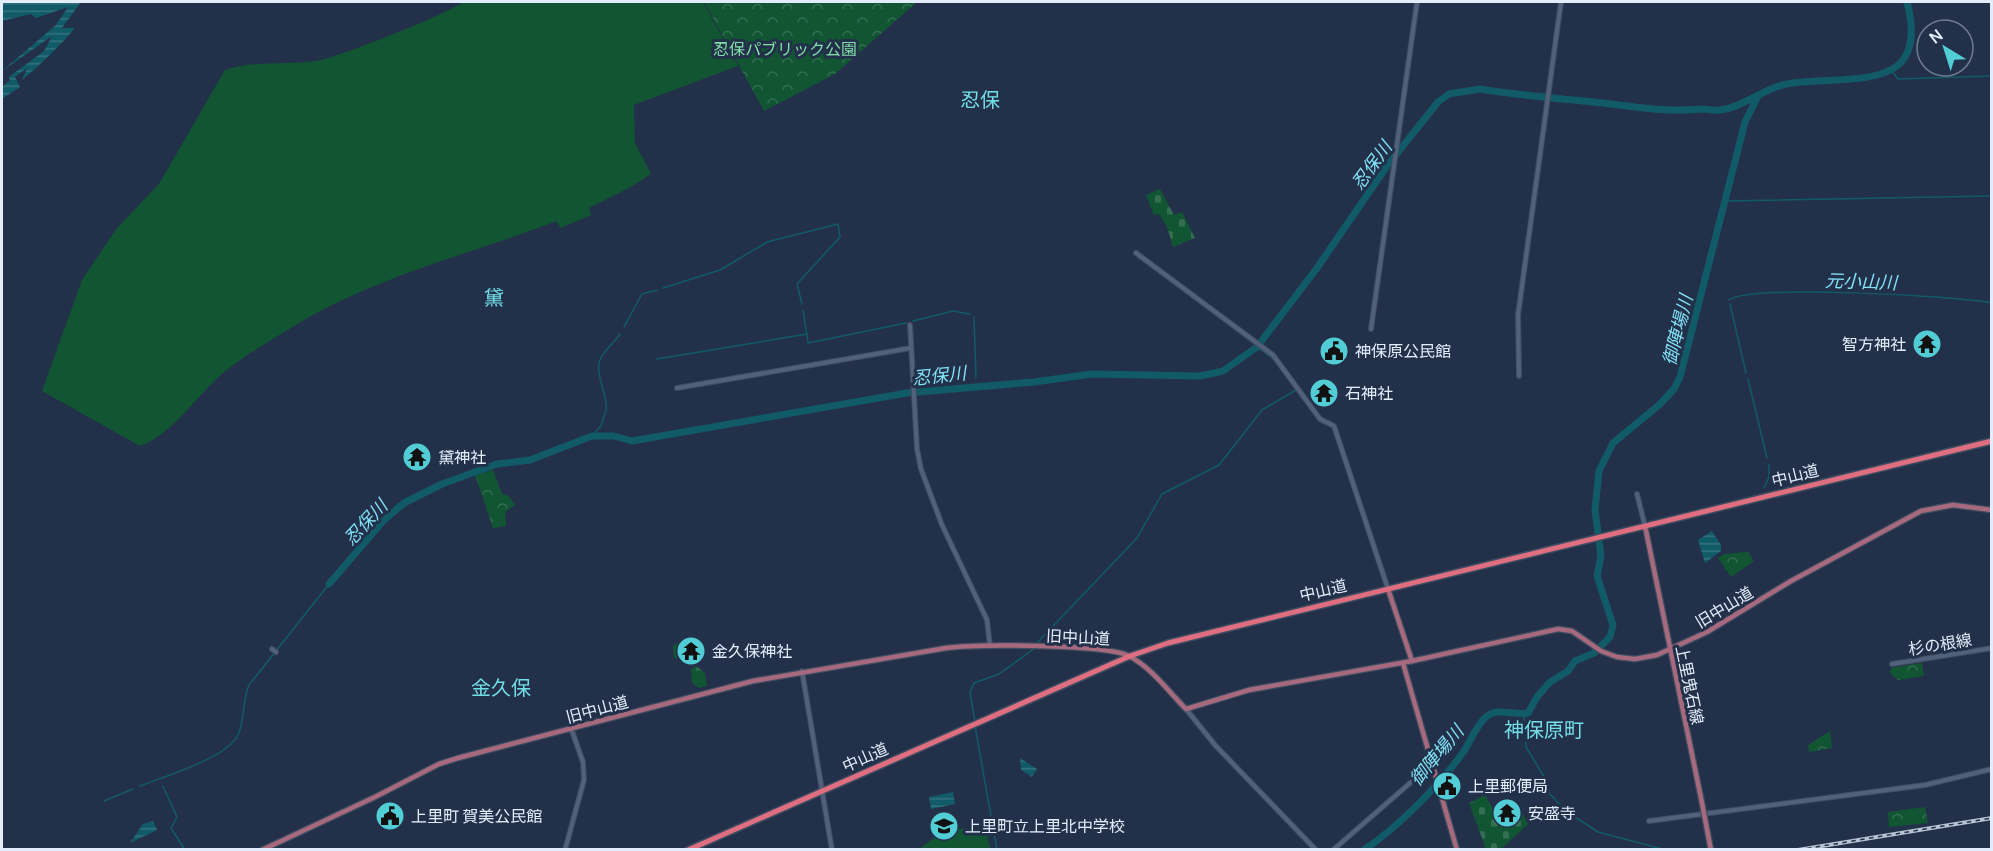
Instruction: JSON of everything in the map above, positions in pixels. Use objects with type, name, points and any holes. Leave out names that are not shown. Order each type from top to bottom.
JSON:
[{"type":"highway","name":"中山道","points":[[688,849],[1130,656],[1195,635],[1992,441]]},
{"type":"main road","name":"旧中山道","points":[[262,849],[379,795],[439,764],[753,681],[956,646],[1108,650],[1130,656],[1146,668],[1185,710],[1249,690],[1403,663],[1558,629],[1577,633],[1599,649],[1635,659],[1671,650],[1921,511],[1953,505],[1992,510]]},
{"type":"main road","name":"上里鬼石線","points":[[1645,526],[1712,849]]},
{"type":"main road","points":[[1388,589],[1412,661]]},
{"type":"main road","points":[[1403,663],[1457,849]]},
{"type":"street","points":[[1371,329],[1417,2]]},
{"type":"street","points":[[1519,376],[1518,315],[1561,2]]},
{"type":"street","points":[[1136,253],[1279,361],[1320,419],[1334,426],[1388,589]]},
{"type":"street","points":[[910,325],[913,388],[921,469],[942,525],[987,621],[990,646]]},
{"type":"street","points":[[677,388],[910,348]]},
{"type":"street","points":[[1637,494],[1645,526]]},
{"type":"street","name":"杉の根線","points":[[1892,664],[1992,648]]},
{"type":"street","points":[[802,671],[824,790],[832,849]]},
{"type":"street","points":[[1185,710],[1215,745],[1316,849]]},
{"type":"street","points":[[565,849],[584,780],[583,762],[571,728]]},
{"type":"street","points":[[1333,849],[1432,764]]},
{"type":"street","points":[[1649,821],[1924,785],[1992,769]]},
{"type":"green space","points":[[463,2],[703,2],[738,66],[634,105],[635,143],[651,174],[589,208],[591,215],[560,228],[557,221],[423,268],[357,293],[325,309],[230,367],[163,433],[140,446],[42,391],[82,280],[117,228],[159,184],[225,70],[246,65],[305,62],[327,58],[417,25]]},
{"type":"green space","name":"忍保パブリック公園","points":[[704,2],[917,2],[835,74],[764,111]]},
{"type":"green space","points":[[1160,189],[1174,215],[1182,212],[1195,238],[1173,247],[1167,227],[1159,214],[1154,215],[1146,195]]},
{"type":"green space","points":[[493,470],[502,494],[509,496],[515,505],[505,512],[506,526],[493,528],[475,475]]},
{"type":"green space","points":[[1748,552],[1754,561],[1731,577],[1718,558],[1724,554]]},
{"type":"green space","points":[[690,636],[697,639],[701,652],[698,662],[695,663],[693,660],[687,665],[683,664],[685,658],[674,658],[673,646]]},
{"type":"green space","points":[[1922,663],[1924,676],[1898,680],[1890,673],[1891,668]]},
{"type":"green space","points":[[696,666],[705,673],[707,686],[699,688],[692,683],[691,670]]},
{"type":"green space","points":[[1830,731],[1832,748],[1809,752],[1808,745]]},
{"type":"green space","points":[[1485,795],[1503,827],[1522,813],[1528,824],[1501,849],[1486,849],[1469,803]]},
{"type":"green space","points":[[1925,807],[1928,823],[1889,827],[1888,812]]},
{"type":"green space","points":[[956,821],[959,829],[984,825],[989,828],[991,835],[987,838],[991,849],[919,849]]},
{"type":"shaded area","points":[[2,2],[81,2],[62,28],[75,28],[22,80],[27,68],[15,77],[20,87],[2,99],[2,87],[10,80],[9,77],[44,51],[52,36],[2,71],[56,25],[68,7],[36,18],[31,14],[2,21]]},
{"type":"shaded area","points":[[1712,531],[1721,545],[1721,551],[1705,563],[1698,540]]},
{"type":"shaded area","points":[[1020,758],[1037,769],[1032,777],[1021,770]]},
{"type":"shaded area","points":[[953,792],[955,804],[931,809],[929,797]]},
{"type":"shaded area","points":[[153,821],[157,830],[130,843],[143,824]]},
{"type":"waterway","name":"忍保川","points":[[329,584],[384,520],[404,503],[442,484],[497,464],[530,460],[592,436],[614,436],[632,441],[907,393],[1034,382],[1092,374],[1200,376],[1223,371],[1257,347],[1317,268],[1387,166],[1438,102],[1449,94],[1480,89],[1668,110],[1720,110],[1738,105],[1782,85],[1861,78],[1881,74],[1897,66],[1908,52],[1911,32],[1907,2]]},
{"type":"waterway","points":[[1891,70],[1898,79],[1992,76]]},
{"type":"waterway","name":"御陣場川","points":[[1364,850],[1404,818],[1431,791],[1467,747],[1487,716],[1496,712],[1528,713],[1537,697],[1550,682],[1568,671],[1575,661],[1594,653],[1610,637],[1613,625],[1597,576],[1601,556],[1595,510],[1599,471],[1613,443],[1659,405],[1674,389],[1680,377],[1745,122],[1758,96]]},
{"type":"waterway","points":[[1725,201],[1992,196]]},
{"type":"waterway","points":[[663,288],[720,270],[767,242],[838,224],[840,237],[797,284],[802,304]]},
{"type":"waterway","points":[[624,327],[642,294],[657,290]]},
{"type":"waterway","name":"元小山川","points":[[1729,300],[1745,295],[1812,292],[1939,297],[1992,303]]},
{"type":"waterway","name":"元小山川","points":[[1730,304],[1746,373]]},
{"type":"waterway","points":[[803,310],[808,343],[906,323]]},
{"type":"waterway","points":[[913,321],[953,311],[970,314]]},
{"type":"waterway","points":[[974,317],[976,378]]},
{"type":"waterway","points":[[606,411],[599,365],[604,353],[620,334]]},
{"type":"waterway","points":[[657,359],[807,334]]},
{"type":"waterway","points":[[1257,347],[1276,361]]},
{"type":"waterway","name":"元小山川","points":[[1748,379],[1767,458]]},
{"type":"waterway","points":[[1037,643],[1137,538],[1162,494],[1219,465],[1262,410],[1296,390],[1294,387]]},
{"type":"waterway","points":[[592,436],[601,426],[605,413]]},
{"type":"waterway","name":"元小山川","points":[[1764,488],[1769,477],[1769,465]]},
{"type":"waterway","name":"忍保川","points":[[140,786],[194,766],[232,743],[242,723],[249,685],[329,584]]},
{"type":"waterway","points":[[975,722],[970,693],[974,683],[999,674],[1035,648]]},
{"type":"waterway","points":[[1524,714],[1526,747],[1546,780]]},
{"type":"waterway","points":[[975,726],[997,850]]},
{"type":"waterway","points":[[163,786],[177,817],[171,828],[185,850]]},
{"type":"waterway","points":[[1548,787],[1549,793],[1566,811],[1598,832],[1666,850]]},
{"type":"waterway","name":"忍保川","points":[[104,801],[133,789]]},
{"type":"railway","points":[[1798,850],[1992,818]]},
{"type":"place","name":"智方神社","points":[[1927,344]]},
{"type":"place","name":"神保原公民館","points":[[1334,351]]},
{"type":"place","name":"石神社","points":[[1324,393]]},
{"type":"place","name":"黛神社","points":[[417,457]]},
{"type":"place","name":"金久保神社","points":[[691,651]]},
{"type":"place","name":"上里郵便局","points":[[1447,786]]},
{"type":"place","name":"安盛寺","points":[[1507,813]]},
{"type":"place","name":"上里町 賀美公民館","points":[[390,816]]},
{"type":"place","name":"上里町立上里北中学校","points":[[944,826]]},
{"type":"district","name":"忍保","points":[[980,99]]},
{"type":"district","name":"黛","points":[[494,297]]},
{"type":"district","name":"金久保","points":[[501,687]]},
{"type":"district","name":"神保原町","points":[[1544,729]]}]
